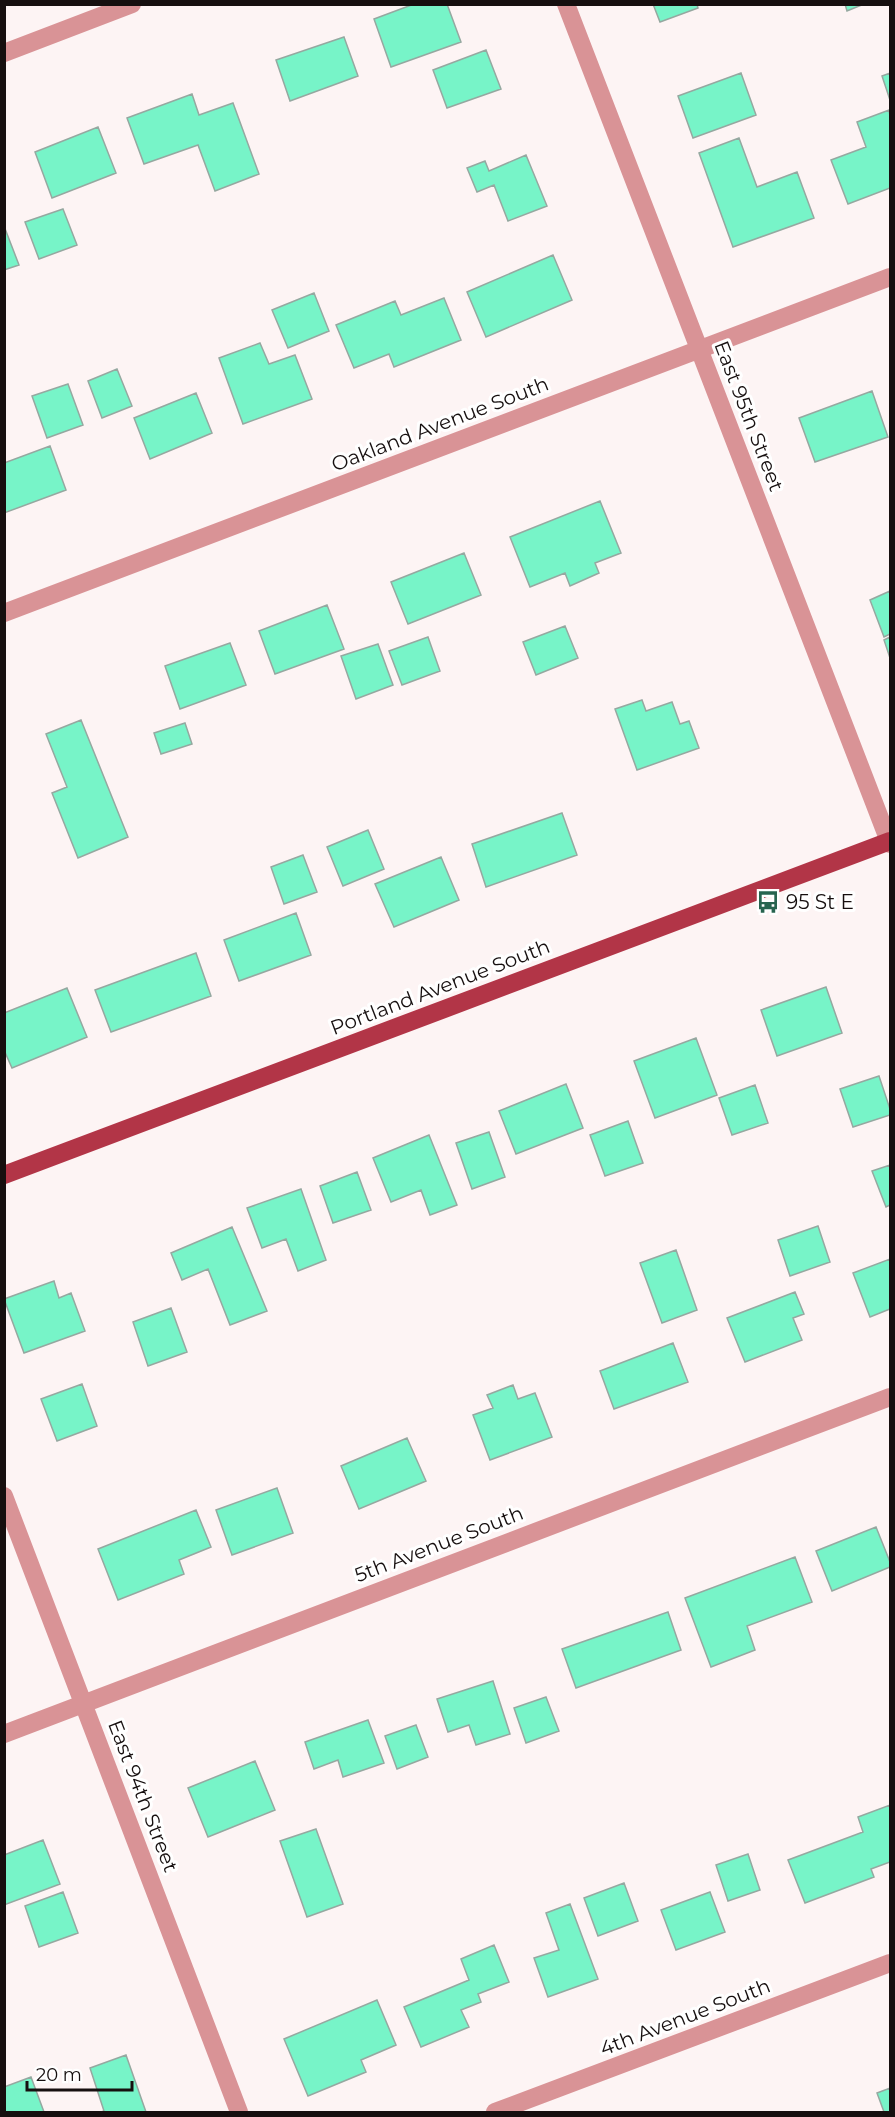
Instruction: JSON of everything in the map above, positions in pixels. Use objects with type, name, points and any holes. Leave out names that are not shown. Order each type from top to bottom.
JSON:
[{"type":"main road","name":"Portland Avenue South","points":[[4,1175],[890,842]]},
{"type":"street","points":[[4,53],[132,4]]},
{"type":"street","name":"East 95th Street","points":[[566,4],[890,842]]},
{"type":"street","name":"Oakland Avenue South","points":[[4,613],[891,277]]},
{"type":"street","name":"5th Avenue South","points":[[4,1734],[891,1396]]},
{"type":"street","name":"East 94th Street","points":[[4,1496],[239,2112]]},
{"type":"street","name":"4th Avenue South","points":[[495,2112],[891,1963]]},
{"type":"building","points":[[414,4],[447,4],[461,42],[391,67],[374,19]]},
{"type":"building","points":[[653,4],[697,4],[698,8],[660,22]]},
{"type":"building","points":[[845,4],[864,4],[847,11]]},
{"type":"building","points":[[344,37],[358,76],[290,101],[276,60]]},
{"type":"building","points":[[486,50],[501,89],[447,108],[433,70]]},
{"type":"building","points":[[741,73],[756,115],[693,138],[678,96]]},
{"type":"building","points":[[890,73],[890,100],[882,76]]},
{"type":"building","points":[[192,94],[199,115],[233,103],[259,174],[215,191],[198,145],[144,164],[127,118]]},
{"type":"building","points":[[889,110],[890,188],[848,204],[831,160],[866,147],[857,122]]},
{"type":"building","points":[[98,127],[116,173],[52,198],[35,152]]},
{"type":"building","points":[[739,138],[757,187],[797,172],[814,218],[733,247],[699,153]]},
{"type":"building","points":[[526,155],[547,206],[508,221],[494,185],[477,192],[467,168],[485,161],[489,171]]},
{"type":"building","points":[[63,209],[77,245],[39,259],[25,222]]},
{"type":"building","points":[[4,226],[19,265],[4,270]]},
{"type":"building","points":[[553,255],[572,300],[486,337],[467,292]]},
{"type":"building","points":[[314,293],[329,331],[288,348],[272,310]]},
{"type":"building","points":[[444,298],[461,340],[394,367],[389,354],[354,368],[336,325],[395,301],[401,315]]},
{"type":"building","points":[[260,343],[269,364],[295,355],[312,399],[243,424],[219,358]]},
{"type":"building","points":[[117,369],[132,406],[102,418],[88,381]]},
{"type":"building","points":[[68,384],[83,425],[47,438],[32,396]]},
{"type":"building","points":[[872,391],[888,437],[815,462],[799,418]]},
{"type":"building","points":[[196,393],[212,433],[150,459],[134,418]]},
{"type":"building","points":[[50,446],[66,490],[4,513],[4,463]]},
{"type":"building","points":[[600,501],[621,553],[595,563],[599,573],[570,586],[565,573],[530,587],[510,537]]},
{"type":"building","points":[[464,553],[481,595],[408,624],[391,582]]},
{"type":"building","points":[[890,591],[890,634],[884,637],[870,600]]},
{"type":"building","points":[[327,605],[344,649],[275,674],[259,631]]},
{"type":"building","points":[[565,626],[578,658],[536,675],[523,642]]},
{"type":"building","points":[[428,637],[440,671],[402,685],[389,651]]},
{"type":"building","points":[[890,637],[890,658],[884,640]]},
{"type":"building","points":[[230,643],[246,685],[180,709],[165,666]]},
{"type":"building","points":[[378,644],[393,685],[356,699],[341,656]]},
{"type":"building","points":[[642,700],[646,711],[672,702],[680,724],[689,721],[699,748],[637,770],[615,709]]},
{"type":"building","points":[[81,720],[128,837],[78,858],[52,793],[67,787],[46,734]]},
{"type":"building","points":[[185,723],[192,744],[161,754],[154,733]]},
{"type":"building","points":[[562,813],[577,855],[486,887],[472,844]]},
{"type":"building","points":[[368,830],[384,869],[343,886],[327,847]]},
{"type":"building","points":[[303,855],[317,892],[284,904],[271,867]]},
{"type":"building","points":[[441,857],[459,900],[394,927],[375,884]]},
{"type":"building","points":[[296,913],[311,955],[239,981],[224,940]]},
{"type":"building","points":[[196,953],[211,996],[111,1032],[95,990]]},
{"type":"building","points":[[826,987],[842,1033],[777,1056],[761,1010]]},
{"type":"building","points":[[67,988],[87,1037],[12,1068],[4,1050],[4,1013]]},
{"type":"building","points":[[696,1038],[717,1095],[655,1118],[634,1061]]},
{"type":"building","points":[[879,1076],[890,1115],[853,1127],[840,1089]]},
{"type":"building","points":[[566,1084],[583,1128],[516,1154],[499,1111]]},
{"type":"building","points":[[755,1085],[768,1123],[732,1135],[719,1098]]},
{"type":"building","points":[[628,1121],[643,1163],[605,1176],[590,1135]]},
{"type":"building","points":[[489,1132],[505,1177],[472,1189],[456,1143]]},
{"type":"building","points":[[429,1135],[457,1205],[430,1215],[421,1190],[391,1202],[373,1158]]},
{"type":"building","points":[[890,1165],[890,1205],[886,1207],[872,1171]]},
{"type":"building","points":[[357,1172],[371,1210],[333,1223],[320,1186]]},
{"type":"building","points":[[301,1189],[326,1260],[298,1271],[286,1239],[262,1248],[247,1208]]},
{"type":"building","points":[[818,1226],[830,1262],[790,1276],[778,1240]]},
{"type":"building","points":[[232,1227],[267,1311],[230,1325],[208,1269],[182,1280],[171,1253]]},
{"type":"building","points":[[676,1250],[697,1310],[662,1323],[640,1263]]},
{"type":"building","points":[[890,1259],[890,1309],[870,1317],[853,1273]]},
{"type":"building","points":[[54,1281],[59,1298],[71,1293],[85,1331],[24,1353],[4,1299]]},
{"type":"building","points":[[795,1292],[804,1314],[793,1318],[802,1340],[745,1362],[727,1318]]},
{"type":"building","points":[[171,1308],[187,1352],[148,1366],[133,1322]]},
{"type":"building","points":[[673,1343],[688,1382],[614,1409],[600,1371]]},
{"type":"building","points":[[82,1384],[97,1426],[57,1441],[41,1399]]},
{"type":"building","points":[[513,1385],[518,1399],[535,1393],[552,1437],[490,1460],[473,1415],[493,1408],[487,1395]]},
{"type":"building","points":[[407,1438],[426,1481],[359,1509],[341,1466]]},
{"type":"building","points":[[277,1488],[293,1533],[232,1555],[216,1510]]},
{"type":"building","points":[[196,1510],[211,1547],[179,1560],[184,1574],[118,1600],[98,1549]]},
{"type":"building","points":[[876,1527],[890,1567],[832,1591],[816,1551]]},
{"type":"building","points":[[795,1557],[812,1602],[747,1626],[755,1650],[711,1667],[685,1598]]},
{"type":"building","points":[[668,1612],[681,1650],[576,1688],[562,1649]]},
{"type":"building","points":[[493,1681],[510,1734],[476,1745],[469,1725],[448,1732],[437,1699]]},
{"type":"building","points":[[546,1697],[559,1731],[526,1743],[514,1708]]},
{"type":"building","points":[[368,1720],[384,1763],[343,1777],[338,1760],[314,1769],[305,1742]]},
{"type":"building","points":[[416,1725],[428,1757],[397,1769],[385,1736]]},
{"type":"building","points":[[255,1761],[275,1810],[208,1837],[188,1788]]},
{"type":"building","points":[[890,1805],[890,1862],[871,1869],[874,1877],[805,1903],[788,1860],[863,1832],[858,1817]]},
{"type":"building","points":[[316,1829],[343,1904],[307,1917],[280,1841]]},
{"type":"building","points":[[43,1840],[60,1884],[4,1905],[4,1855]]},
{"type":"building","points":[[748,1854],[760,1890],[728,1901],[716,1865]]},
{"type":"building","points":[[624,1883],[638,1921],[598,1936],[584,1898]]},
{"type":"building","points":[[63,1892],[78,1933],[39,1947],[25,1906]]},
{"type":"building","points":[[710,1892],[725,1932],[676,1950],[661,1910]]},
{"type":"building","points":[[570,1904],[598,1979],[548,1997],[534,1958],[559,1950],[546,1913]]},
{"type":"building","points":[[494,1945],[509,1982],[478,1994],[481,2002],[461,2010],[469,2027],[421,2047],[404,2007],[469,1980],[461,1959]]},
{"type":"building","points":[[377,2000],[396,2045],[361,2060],[366,2072],[308,2096],[284,2039]]},
{"type":"building","points":[[126,2055],[146,2112],[101,2112],[104,2111],[90,2068]]},
{"type":"building","points":[[31,2077],[44,2112],[4,2112],[4,2087]]},
{"type":"building","points":[[890,2088],[890,2112],[884,2112],[877,2093]]},
{"type":"place","name":"95 St E","points":[[768,902]]}]
